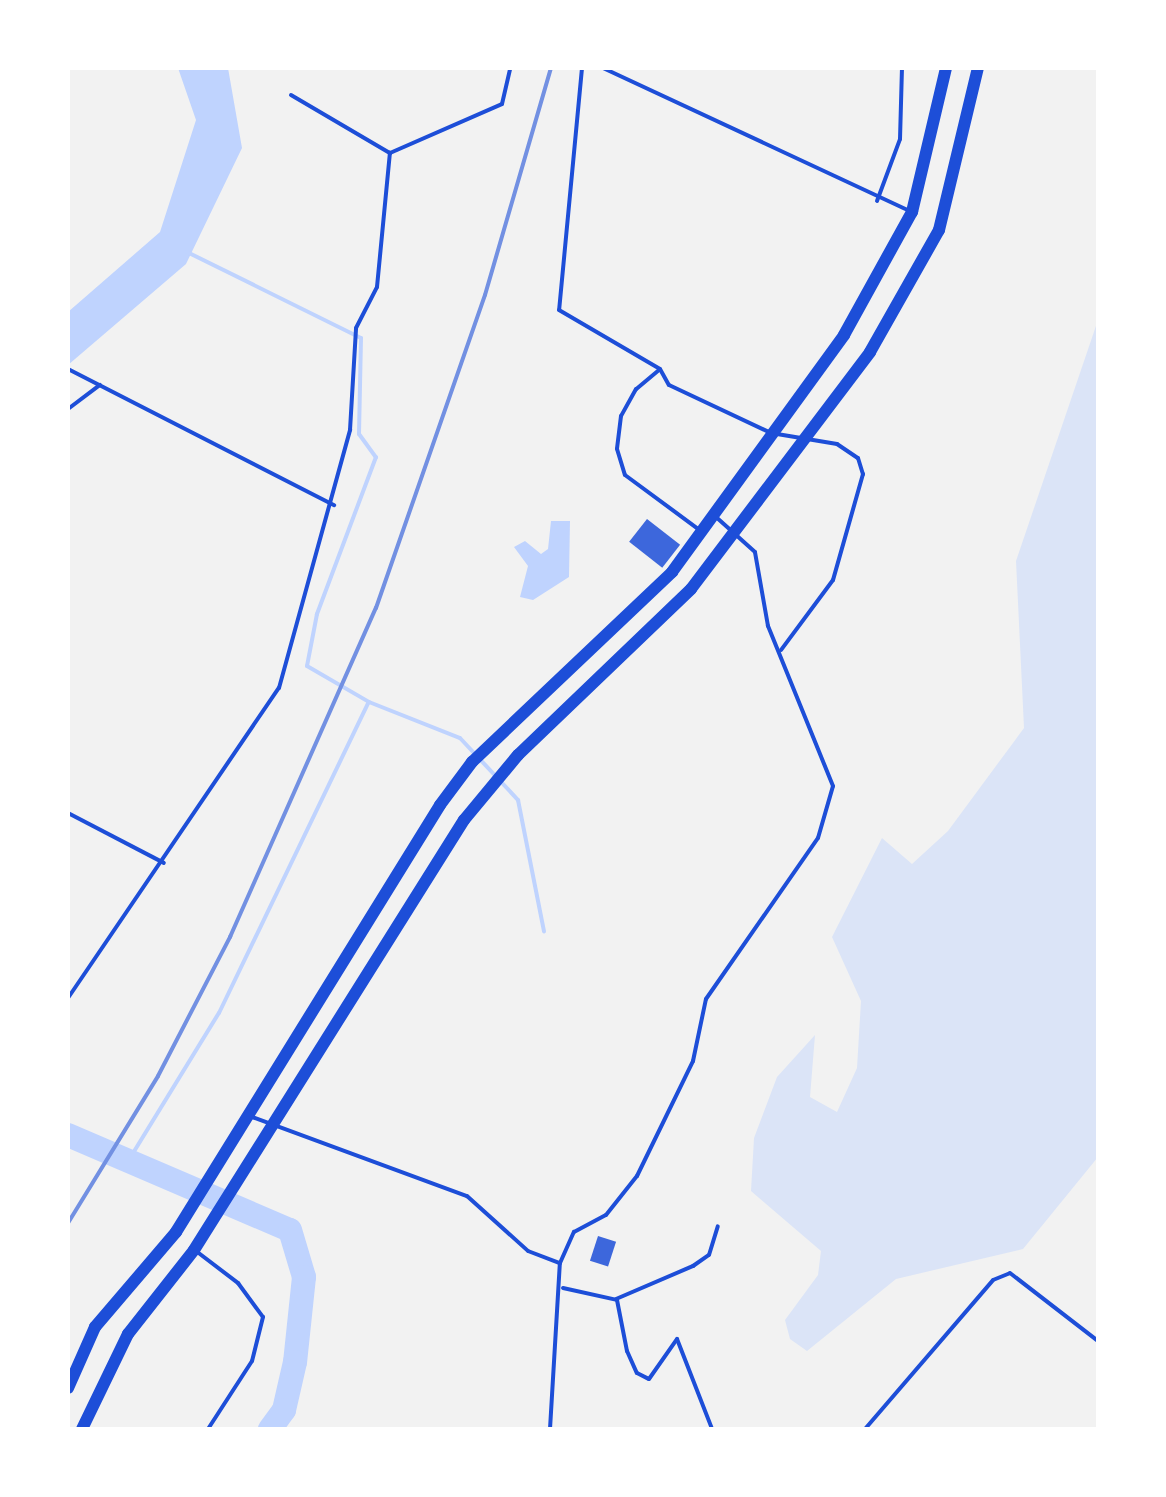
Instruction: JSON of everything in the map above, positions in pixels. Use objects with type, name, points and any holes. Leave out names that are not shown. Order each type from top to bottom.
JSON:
[{"type":"main road","points":[[68,1388],[95,1327],[176,1232],[246,1114],[472,762],[634,611],[703,532],[844,335],[912,212],[946,68]]},
{"type":"main road","points":[[82,1429],[128,1334],[194,1250],[464,820],[518,755],[654,628],[735,536],[807,441],[901,303],[939,230],[978,68]]},
{"type":"main road","points":[[634,611],[654,628]]},
{"type":"lane","points":[[390,153],[502,104],[510,68]]},
{"type":"lane","points":[[582,68],[559,310],[660,369],[669,385],[771,433],[837,444],[858,458],[863,474],[833,580],[781,650]]},
{"type":"lane","points":[[603,68],[877,201],[912,212]]},
{"type":"lane","points":[[877,201],[900,139],[902,68]]},
{"type":"lane","points":[[291,95],[390,153]]},
{"type":"lane","points":[[68,998],[164,863],[279,688],[334,505],[350,430],[356,328],[377,287],[390,153]]},
{"type":"lane","points":[[68,369],[334,505]]},
{"type":"lane","points":[[660,369],[636,389],[621,416],[617,449],[625,475],[703,532]]},
{"type":"lane","points":[[68,409],[98,384]]},
{"type":"lane","points":[[550,1429],[562,1288],[560,1263],[574,1232],[606,1215],[637,1176],[693,1061],[706,999],[818,838],[833,786],[781,650],[768,626],[755,552],[715,517]]},
{"type":"lane","points":[[68,813],[164,863]]},
{"type":"lane","points":[[246,1114],[271,1126],[467,1196],[528,1251],[560,1263]]},
{"type":"lane","points":[[562,1288],[616,1299],[701,1261],[718,1226]]},
{"type":"lane","points":[[194,1250],[238,1283],[263,1317],[252,1361],[208,1429]]},
{"type":"lane","points":[[865,1429],[993,1280],[1010,1273],[1098,1341]]},
{"type":"lane","points":[[616,1299],[637,1373],[654,1377],[677,1339],[712,1429]]},
{"type":"shaded area","points":[[1098,320],[1098,1157],[1023,1249],[896,1279],[807,1351],[790,1339],[785,1320],[818,1275],[821,1251],[751,1191],[754,1138],[777,1077],[815,1035],[810,1097],[837,1112],[857,1068],[861,1001],[832,937],[882,838],[912,864],[948,831],[1024,728],[1016,561]]},
{"type":"water","points":[[178,68],[228,68],[242,148],[186,264],[68,365],[68,312],[160,232],[196,120]]},
{"type":"water","points":[[551,521],[570,521],[569,577],[533,600],[520,597],[528,566],[514,547],[525,541],[541,554],[548,549]]},
{"type":"building","points":[[647,519],[680,545],[662,568],[629,542]]},
{"type":"building","points":[[598,1236],[616,1242],[608,1267],[590,1261]]},
{"type":"waterway","points":[[187,252],[361,338],[359,434],[376,457],[317,614],[307,666],[369,702]]},
{"type":"waterway","points":[[130,1158],[219,1013],[369,702],[460,738],[518,800],[544,931]]},
{"type":"waterway","points":[[68,1135],[290,1230],[304,1277],[295,1362],[284,1410],[270,1429]]},
{"type":"railway","points":[[68,1223],[158,1076],[230,937],[376,608],[485,295],[551,68]]}]
